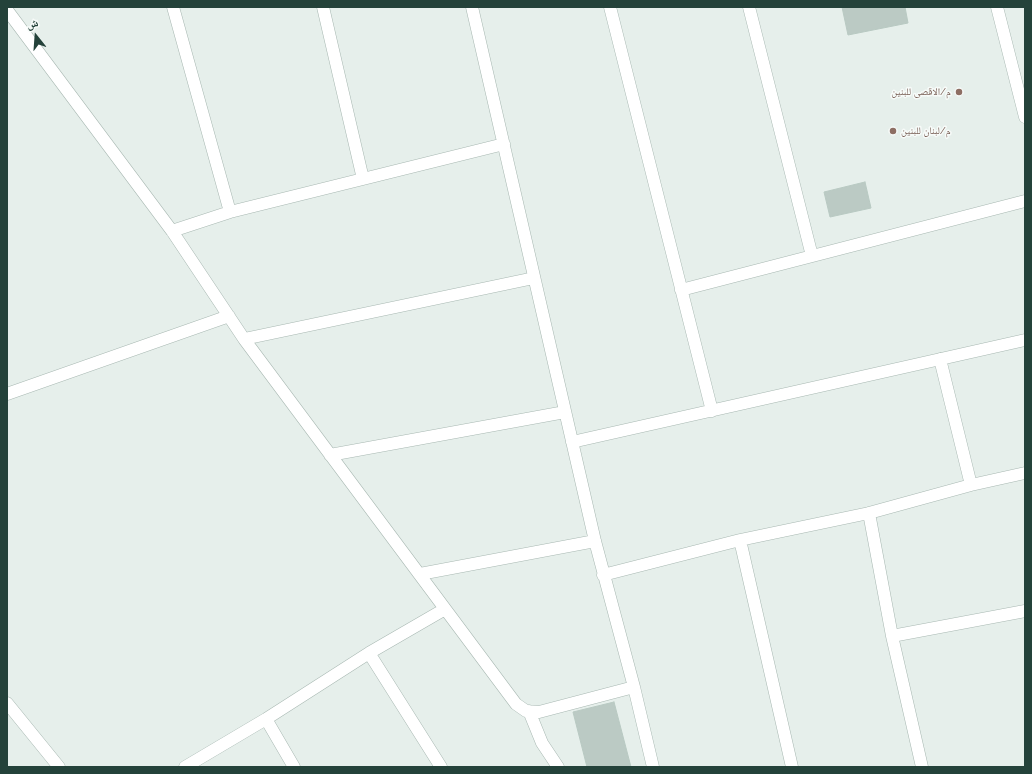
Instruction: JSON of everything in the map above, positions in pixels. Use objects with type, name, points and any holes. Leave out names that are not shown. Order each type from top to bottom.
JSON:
[{"type":"street","points":[[173,7],[230,212]]},
{"type":"street","points":[[323,7],[363,179]]},
{"type":"street","points":[[472,7],[603,575],[634,687],[653,767]]},
{"type":"street","points":[[610,7],[712,411]]},
{"type":"street","points":[[749,7],[812,256]]},
{"type":"street","points":[[997,7],[1025,117]]},
{"type":"street","points":[[7,10],[172,231],[244,339],[516,704],[526,711],[539,712],[634,687]]},
{"type":"street","points":[[172,231],[230,212],[504,144]]},
{"type":"street","points":[[681,290],[1025,201]]},
{"type":"street","points":[[244,339],[534,278]]},
{"type":"street","points":[[7,394],[228,316]]},
{"type":"street","points":[[572,442],[1025,340]]},
{"type":"street","points":[[940,359],[971,485]]},
{"type":"street","points":[[330,455],[565,412]]},
{"type":"street","points":[[603,575],[740,540],[869,512],[971,485],[1025,473]]},
{"type":"street","points":[[869,512],[892,636],[922,767]]},
{"type":"street","points":[[740,540],[792,767]]},
{"type":"street","points":[[420,574],[595,541]]},
{"type":"street","points":[[185,767],[266,719],[370,653],[445,608]]},
{"type":"street","points":[[892,636],[1025,611]]},
{"type":"street","points":[[370,653],[441,767]]},
{"type":"street","points":[[7,703],[59,767]]},
{"type":"street","points":[[529,711],[542,743],[558,767]]},
{"type":"street","points":[[266,719],[294,767]]},
{"type":"building","points":[[842,7],[905,7],[908,23],[848,35]]},
{"type":"building","points":[[865,182],[871,208],[830,217],[824,192]]},
{"type":"building","points":[[614,702],[631,767],[587,767],[573,712]]},
{"type":"place","name":"م/الاقصى للبنين","points":[[959,92]]},
{"type":"place","name":"م/لبنان للبنين","points":[[893,131]]}]
